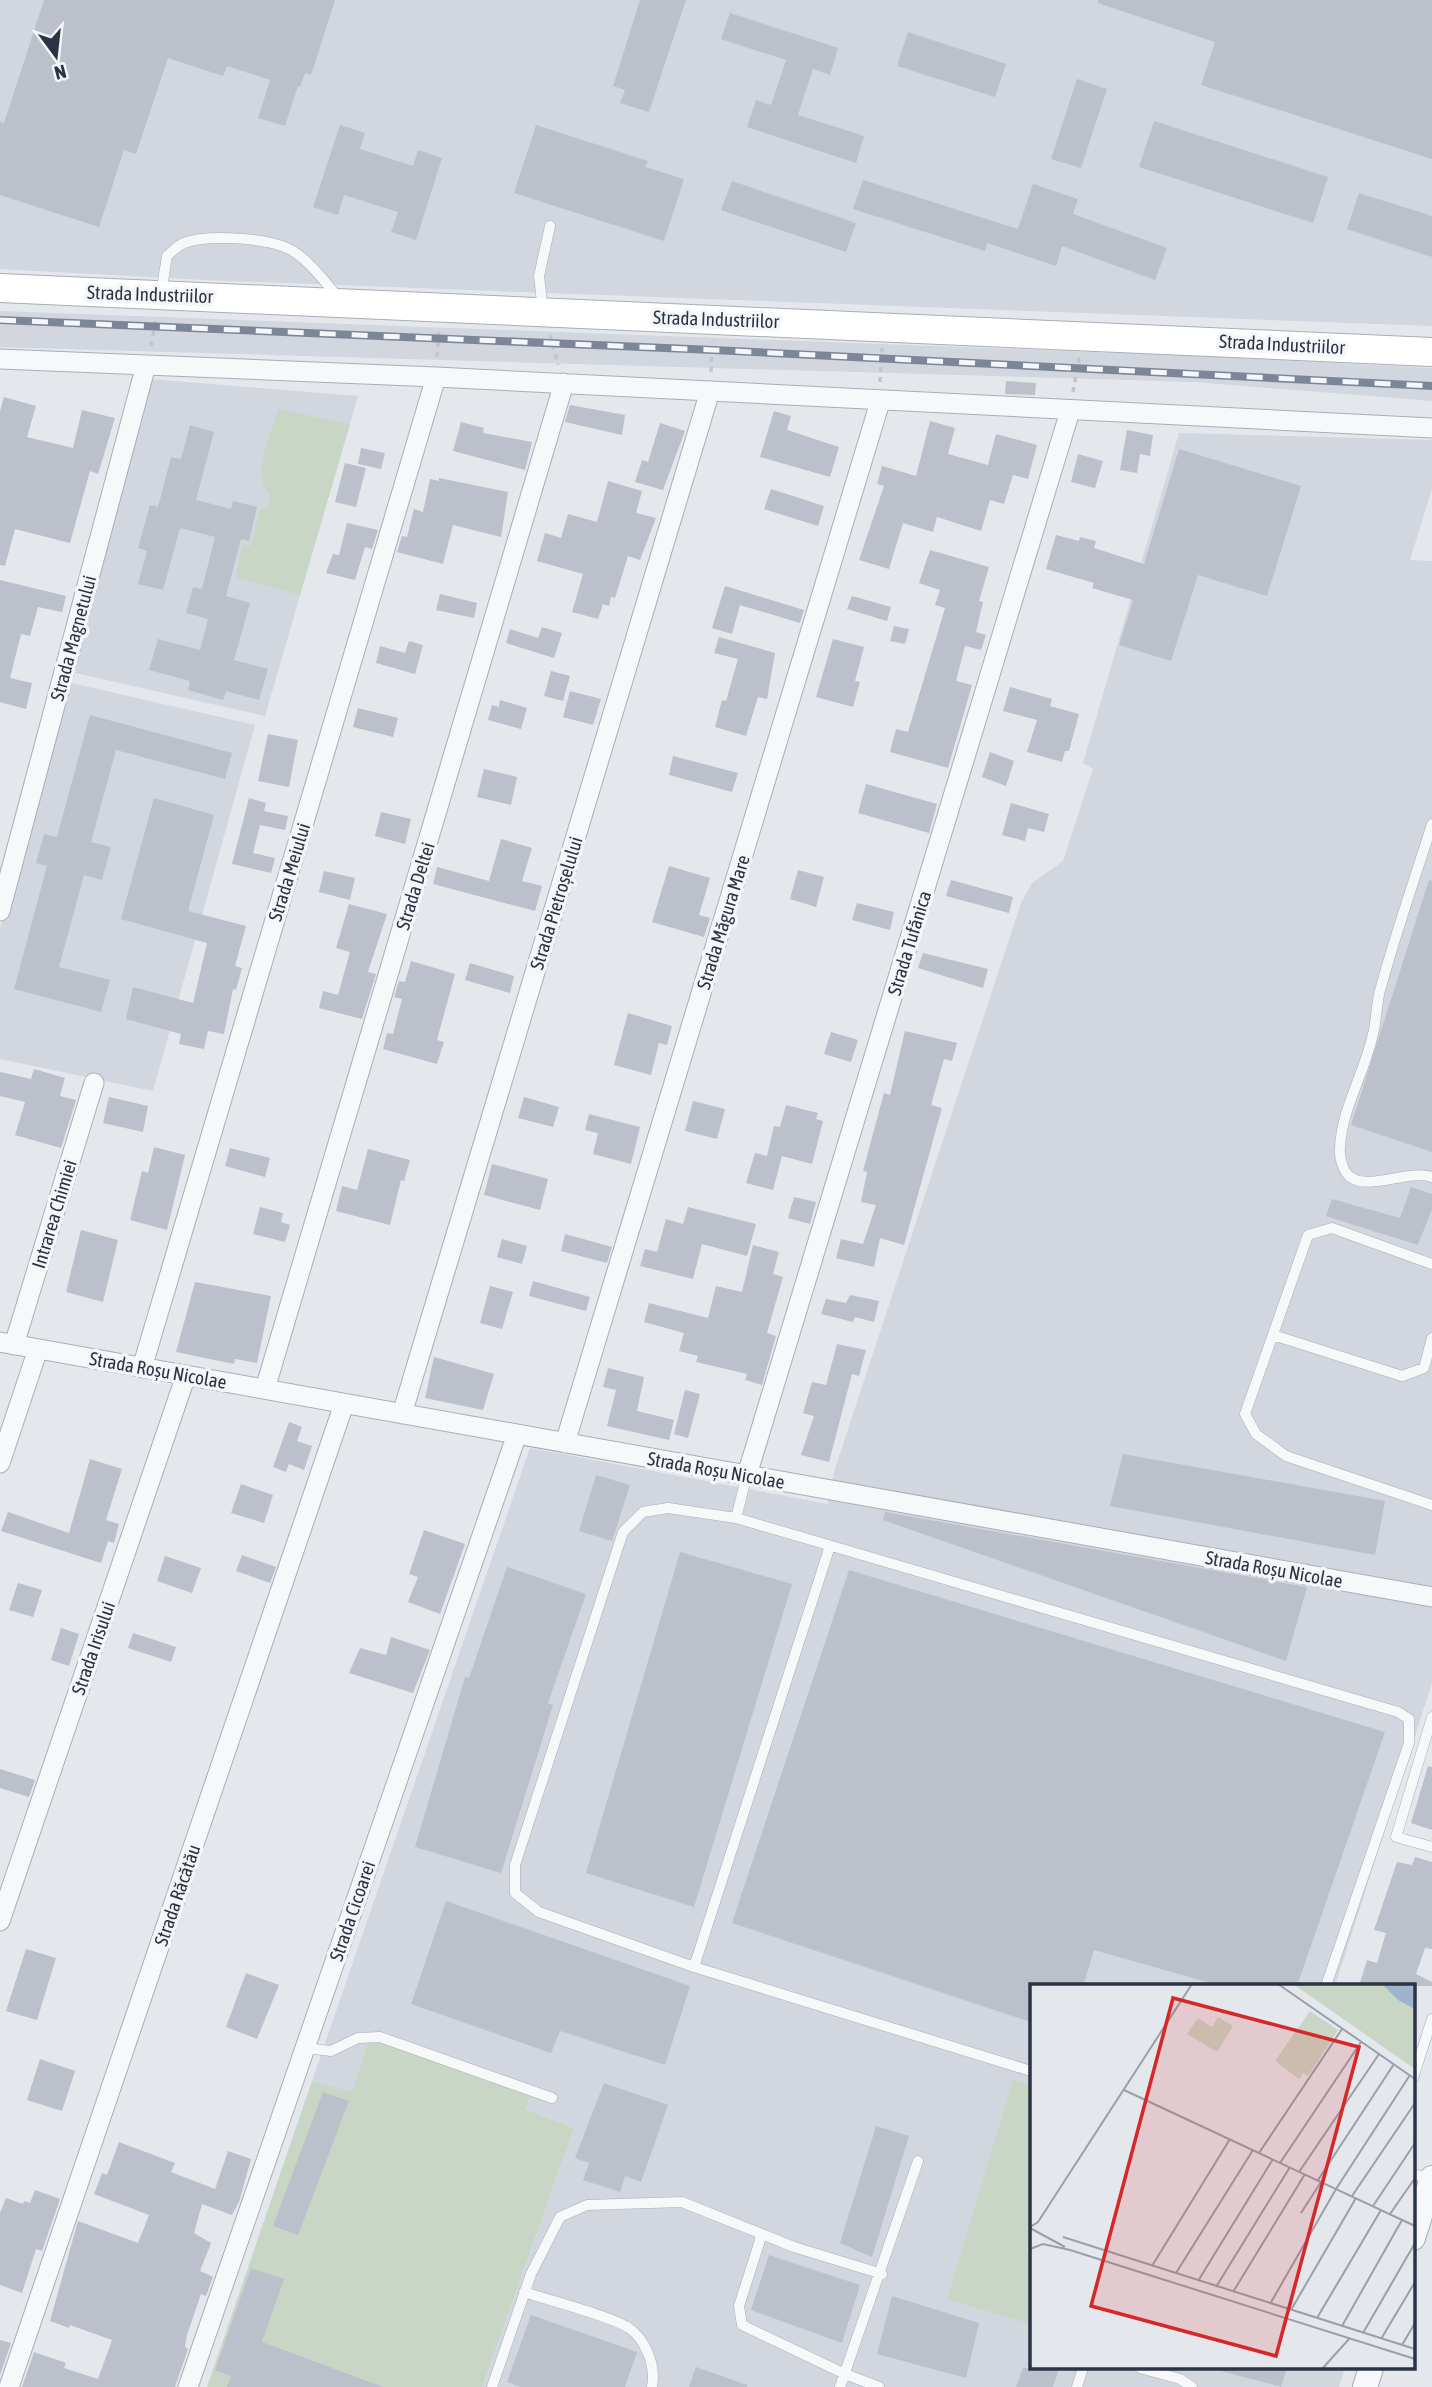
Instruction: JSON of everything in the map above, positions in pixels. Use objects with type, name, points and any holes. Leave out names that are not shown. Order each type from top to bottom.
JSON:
[{"type":"main road","name":"Strada Industriilor","points":[[0,288],[1086,334],[1432,352]]},
{"type":"street","points":[[0,359],[564,383],[880,402],[1432,428]]},
{"type":"street","name":"Strada Magnetului","points":[[0,911],[146,365]]},
{"type":"street","name":"Strada Meiului","points":[[142,1368],[436,377]]},
{"type":"street","name":"Strada Deltei","points":[[265,1389],[564,383]]},
{"type":"street","name":"Strada Pietroșelului","points":[[402,1414],[710,391]]},
{"type":"street","name":"Strada Măgura Mare","points":[[565,1443],[880,402]]},
{"type":"street","name":"Strada Tufănica","points":[[747,1475],[1070,411]]},
{"type":"street","name":"Intrarea Chimiei","points":[[7,1343],[94,1083]]},
{"type":"street","name":"Strada Roșu Nicolae","points":[[7,1343],[1432,1597]]},
{"type":"street","points":[[0,1462],[38,1349]]},
{"type":"street","name":"Strada Irisului","points":[[0,1922],[186,1376]]},
{"type":"street","name":"Strada Răcătău","points":[[9,2387],[344,1404]]},
{"type":"street","name":"Strada Cicoarei","points":[[188,2387],[516,1434]]},
{"type":"street","points":[[1414,2234],[1426,2185]]},
{"type":"street","points":[[1364,2387],[1370,2370]]},
{"type":"lane","points":[[544,311],[539,276],[550,226]]},
{"type":"lane","points":[[161,295],[163,268],[167,256],[182,243],[204,238],[248,239],[287,248],[303,260],[343,303]]},
{"type":"lane","points":[[1432,824],[1380,990],[1373,1035],[1342,1129],[1339,1150],[1344,1169],[1351,1178],[1361,1181],[1370,1182],[1409,1174],[1432,1177]]},
{"type":"lane","points":[[1432,1264],[1332,1228],[1317,1230],[1308,1235],[1245,1415],[1256,1434],[1286,1456],[1432,1505]]},
{"type":"lane","points":[[1273,1335],[1402,1377],[1423,1368],[1432,1338]]},
{"type":"lane","points":[[736,1518],[747,1475]]},
{"type":"lane","points":[[1030,2071],[694,1967],[539,1912],[515,1893],[515,1865],[623,1532],[643,1512],[668,1508],[736,1518],[1398,1712],[1409,1719],[1409,1743],[1327,1984]]},
{"type":"lane","points":[[694,1967],[830,1546]]},
{"type":"lane","points":[[1432,1717],[1396,1837],[1432,1847]]},
{"type":"lane","points":[[1414,2075],[1432,2019]]},
{"type":"lane","points":[[305,2048],[331,2052],[358,2038],[380,2037],[552,2098]]},
{"type":"lane","points":[[840,2387],[918,2161]]},
{"type":"lane","points":[[492,2387],[524,2292],[560,2217],[587,2205],[682,2202],[762,2234],[881,2274]]},
{"type":"lane","points":[[762,2234],[739,2306],[742,2325],[845,2374],[880,2387]]},
{"type":"lane","points":[[524,2292],[628,2327],[643,2342],[650,2362],[652,2387]]},
{"type":"lane","points":[[1077,2387],[1082,2370]]},
{"type":"lane","points":[[1147,2370],[1180,2379],[1192,2387]]},
{"type":"path","points":[[146,365],[161,295]]},
{"type":"path","points":[[436,377],[443,307]]},
{"type":"path","points":[[544,311],[564,383]]},
{"type":"path","points":[[709,318],[713,350],[710,391]]},
{"type":"path","points":[[880,402],[880,359],[888,326]]},
{"type":"path","points":[[1070,411],[1086,334]]},
{"type":"shaded area","points":[[0,0],[1432,0],[1432,326],[204,280],[0,269]]},
{"type":"shaded area","points":[[0,311],[1199,356],[1432,368],[1432,401],[1195,382],[0,347]]},
{"type":"shaded area","points":[[149,379],[358,396],[265,716],[71,672]]},
{"type":"shaded area","points":[[1179,433],[1432,440],[1432,489],[1410,560],[1432,561],[1432,1683],[1336,1984],[1030,1984],[1030,2370],[1344,2370],[1339,2387],[482,2387],[574,2128],[525,2109],[531,2092],[369,2040],[352,2093],[312,2081],[530,1448],[828,1504],[834,1472],[1021,903],[1032,883],[1063,861],[1093,769],[1083,763]]},
{"type":"shaded area","points":[[67,682],[255,725],[153,1091],[0,1059],[0,928]]},
{"type":"green space","points":[[278,409],[350,424],[300,595],[235,577],[243,545],[251,546],[260,508],[267,510],[271,497],[262,478],[262,467]]},
{"type":"green space","points":[[369,2039],[532,2091],[525,2109],[574,2128],[482,2387],[207,2387],[312,2081],[352,2092]]},
{"type":"green space","points":[[1013,2080],[1030,2085],[1030,2324],[947,2299]]},
{"type":"building","points":[[44,0],[335,0],[311,75],[305,73],[300,87],[298,86],[285,126],[258,118],[270,80],[227,66],[223,76],[168,58],[136,154],[124,150],[99,227],[0,195],[0,122],[4,123]]},
{"type":"building","points":[[640,0],[686,0],[649,112],[620,103],[625,90],[613,86]]},
{"type":"building","points":[[1098,0],[1432,0],[1432,159],[1201,85],[1215,42],[1098,3]]},
{"type":"building","points":[[730,13],[838,48],[830,75],[813,69],[798,115],[864,136],[856,163],[747,127],[756,100],[771,105],[786,60],[721,39]]},
{"type":"building","points":[[908,32],[1006,64],[995,97],[897,66]]},
{"type":"building","points":[[1077,79],[1107,89],[1081,168],[1051,159]]},
{"type":"building","points":[[1154,121],[1328,177],[1313,223],[1139,167]]},
{"type":"building","points":[[340,125],[365,133],[360,149],[413,166],[418,150],[442,158],[416,240],[391,232],[398,212],[344,195],[338,215],[313,207]]},
{"type":"building","points":[[536,125],[648,161],[645,167],[684,179],[664,241],[514,193]]},
{"type":"building","points":[[863,180],[1018,229],[1033,184],[1078,199],[1073,214],[1167,248],[1155,280],[1062,246],[1056,266],[987,243],[985,251],[853,209]]},
{"type":"building","points":[[732,181],[856,223],[846,252],[721,210]]},
{"type":"building","points":[[1359,193],[1432,216],[1432,257],[1347,229]]},
{"type":"building","points":[[1006,381],[1036,383],[1035,395],[1005,394]]},
{"type":"building","points":[[4,397],[36,406],[27,437],[73,448],[82,410],[115,418],[98,474],[90,471],[70,543],[15,529],[5,566],[0,565],[0,411]]},
{"type":"building","points":[[570,405],[625,415],[622,435],[565,422]]},
{"type":"building","points":[[774,411],[791,416],[787,430],[839,447],[830,477],[760,457]]},
{"type":"building","points":[[930,421],[955,428],[948,454],[988,465],[996,434],[1037,445],[1028,479],[1013,475],[1004,504],[990,500],[981,531],[937,517],[933,532],[903,523],[889,569],[859,560],[884,486],[877,484],[882,466],[916,476]]},
{"type":"building","points":[[461,422],[484,428],[483,433],[532,442],[525,470],[453,451]]},
{"type":"building","points":[[660,423],[685,431],[663,490],[635,482],[642,460],[648,462]]},
{"type":"building","points":[[190,425],[214,432],[196,500],[231,509],[233,501],[257,507],[249,541],[241,539],[226,596],[250,603],[234,660],[268,669],[259,700],[226,691],[223,700],[188,690],[190,681],[149,670],[158,639],[200,650],[208,619],[186,613],[193,587],[202,589],[215,537],[180,528],[163,590],[138,584],[147,551],[138,548],[150,505],[158,507],[171,457],[181,459]]},
{"type":"building","points":[[1127,430],[1153,435],[1150,456],[1140,454],[1137,473],[1120,470]]},
{"type":"building","points":[[361,448],[385,453],[381,469],[358,464]]},
{"type":"building","points":[[1179,449],[1301,486],[1267,596],[1198,575],[1171,661],[1119,645],[1133,600],[1092,588],[1094,583],[1046,569],[1056,535],[1079,541],[1080,537],[1096,541],[1094,548],[1144,564]]},
{"type":"building","points":[[1078,454],[1103,461],[1095,488],[1071,482]]},
{"type":"building","points":[[345,463],[366,468],[356,507],[335,502]]},
{"type":"building","points":[[439,478],[508,492],[501,537],[453,525],[443,564],[397,552],[402,536],[407,537],[414,509],[423,512],[430,479],[439,481]]},
{"type":"building","points":[[608,481],[642,491],[636,513],[656,518],[640,560],[628,556],[615,598],[611,597],[609,606],[603,604],[598,619],[572,612],[583,574],[537,561],[545,533],[561,538],[568,514],[597,522]]},
{"type":"building","points":[[771,489],[824,506],[818,526],[764,509]]},
{"type":"building","points":[[347,523],[378,530],[372,549],[365,547],[355,580],[326,573],[333,554],[339,555]]},
{"type":"building","points":[[930,550],[989,567],[979,601],[983,602],[976,632],[986,635],[981,650],[965,646],[956,681],[972,685],[948,768],[890,752],[896,729],[908,732],[945,608],[935,605],[940,590],[919,583]]},
{"type":"building","points":[[0,580],[66,596],[62,612],[38,607],[30,636],[21,634],[10,678],[32,683],[26,709],[0,702]]},
{"type":"building","points":[[725,586],[804,610],[800,623],[740,605],[732,634],[712,628]]},
{"type":"building","points":[[440,594],[477,603],[474,618],[436,610]]},
{"type":"building","points":[[852,596],[891,607],[887,621],[847,609]]},
{"type":"building","points":[[894,626],[909,629],[905,644],[890,641]]},
{"type":"building","points":[[542,627],[562,633],[554,658],[506,643],[510,629],[538,638]]},
{"type":"building","points":[[719,637],[775,653],[767,699],[758,697],[746,736],[715,727],[738,659],[714,653]]},
{"type":"building","points":[[833,639],[864,647],[855,681],[860,682],[853,707],[816,697]]},
{"type":"building","points":[[409,641],[423,645],[415,674],[376,663],[380,646],[405,653]]},
{"type":"building","points":[[551,671],[570,676],[563,701],[544,696]]},
{"type":"building","points":[[1010,687],[1052,699],[1050,706],[1079,714],[1069,751],[1065,751],[1062,762],[1027,752],[1037,720],[1003,711]]},
{"type":"building","points":[[570,691],[601,699],[593,725],[563,717]]},
{"type":"building","points":[[500,700],[527,708],[521,729],[488,720],[492,705],[499,707]]},
{"type":"building","points":[[358,708],[398,718],[393,737],[353,727]]},
{"type":"building","points":[[90,715],[232,753],[225,779],[116,750],[91,842],[111,847],[102,880],[84,875],[59,967],[110,980],[101,1012],[14,989],[47,866],[36,863],[44,834],[57,837]]},
{"type":"building","points":[[268,734],[298,740],[289,787],[258,781]]},
{"type":"building","points":[[990,752],[1014,761],[1006,786],[982,777]]},
{"type":"building","points":[[673,756],[738,773],[732,792],[669,775]]},
{"type":"building","points":[[484,769],[517,777],[511,805],[477,797]]},
{"type":"building","points":[[866,784],[937,804],[929,833],[858,813]]},
{"type":"building","points":[[154,798],[214,815],[188,911],[246,926],[235,966],[242,968],[236,990],[233,989],[224,1034],[208,1031],[204,1049],[179,1044],[181,1034],[126,1019],[133,987],[193,1003],[207,943],[121,919]]},
{"type":"building","points":[[249,798],[266,803],[264,811],[288,816],[285,830],[260,825],[253,853],[275,858],[271,873],[232,864]]},
{"type":"building","points":[[1011,803],[1049,814],[1044,832],[1028,828],[1025,841],[1002,835]]},
{"type":"building","points":[[381,812],[411,819],[405,844],[375,836]]},
{"type":"building","points":[[501,839],[532,848],[522,881],[542,886],[535,911],[433,884],[437,867],[489,881]]},
{"type":"building","points":[[669,866],[710,878],[699,915],[710,918],[704,937],[652,922]]},
{"type":"building","points":[[798,870],[824,877],[816,907],[790,899]]},
{"type":"building","points":[[324,871],[355,878],[350,900],[319,892]]},
{"type":"building","points":[[951,880],[1013,897],[1009,913],[946,896]]},
{"type":"building","points":[[1429,880],[1432,881],[1432,1152],[1351,1125]]},
{"type":"building","points":[[857,903],[894,912],[890,930],[852,920]]},
{"type":"building","points":[[349,904],[387,914],[368,972],[376,974],[362,1019],[319,1008],[323,991],[338,995],[350,952],[336,948]]},
{"type":"building","points":[[923,953],[988,969],[983,988],[918,968]]},
{"type":"building","points":[[411,961],[455,974],[437,1040],[444,1042],[437,1064],[383,1049],[387,1033],[393,1034],[402,999],[394,997],[399,981],[405,982]]},
{"type":"building","points":[[470,963],[514,976],[510,993],[465,980]]},
{"type":"building","points":[[628,1013],[672,1026],[667,1045],[659,1043],[651,1075],[614,1065]]},
{"type":"building","points":[[905,1031],[957,1043],[952,1061],[944,1059],[931,1105],[942,1108],[904,1245],[880,1238],[874,1267],[836,1258],[841,1239],[863,1244],[876,1205],[861,1202],[867,1172],[863,1171],[884,1093],[890,1095]]},
{"type":"building","points":[[831,1032],[858,1040],[851,1062],[824,1054]]},
{"type":"building","points":[[34,1069],[65,1078],[60,1096],[76,1100],[61,1148],[15,1135],[25,1102],[0,1096],[0,1072],[31,1079]]},
{"type":"building","points":[[109,1097],[148,1106],[143,1132],[103,1123]]},
{"type":"building","points":[[524,1097],[559,1107],[553,1127],[518,1118]]},
{"type":"building","points":[[693,1101],[725,1109],[717,1139],[685,1131]]},
{"type":"building","points":[[786,1105],[818,1113],[816,1119],[823,1121],[812,1164],[782,1156],[773,1190],[746,1183],[755,1153],[767,1156],[774,1126],[780,1127]]},
{"type":"building","points":[[589,1114],[640,1127],[631,1164],[593,1154],[598,1133],[585,1130]]},
{"type":"building","points":[[154,1147],[185,1155],[167,1230],[130,1220],[142,1171],[148,1173]]},
{"type":"building","points":[[230,1148],[270,1158],[265,1177],[225,1166]]},
{"type":"building","points":[[368,1149],[410,1160],[404,1181],[401,1180],[390,1225],[336,1211],[342,1186],[357,1190]]},
{"type":"building","points":[[492,1164],[548,1179],[540,1210],[484,1195]]},
{"type":"building","points":[[1411,1187],[1432,1194],[1432,1209],[1418,1245],[1326,1216],[1332,1199],[1400,1218]]},
{"type":"building","points":[[794,1197],[816,1202],[810,1224],[788,1218]]},
{"type":"building","points":[[260,1207],[283,1213],[281,1222],[290,1225],[285,1242],[253,1234]]},
{"type":"building","points":[[688,1207],[756,1224],[747,1256],[702,1244],[693,1279],[640,1266],[645,1249],[657,1252],[666,1219],[683,1224]]},
{"type":"building","points":[[81,1230],[118,1240],[103,1302],[66,1292]]},
{"type":"building","points":[[565,1234],[612,1247],[607,1263],[561,1251]]},
{"type":"building","points":[[502,1239],[527,1246],[522,1264],[497,1257]]},
{"type":"building","points":[[753,1245],[779,1252],[773,1274],[783,1277],[767,1333],[776,1336],[762,1385],[745,1380],[747,1374],[696,1362],[698,1356],[679,1351],[684,1333],[644,1322],[649,1303],[708,1318],[716,1286],[742,1292]]},
{"type":"building","points":[[533,1281],[590,1297],[586,1311],[529,1296]]},
{"type":"building","points":[[195,1282],[271,1296],[257,1363],[235,1359],[234,1364],[176,1352]]},
{"type":"building","points":[[490,1286],[513,1292],[502,1329],[480,1323]]},
{"type":"building","points":[[850,1295],[879,1301],[874,1322],[855,1317],[853,1322],[821,1314],[826,1299],[846,1303]]},
{"type":"building","points":[[837,1344],[866,1350],[859,1376],[852,1374],[829,1462],[801,1455],[814,1416],[803,1413],[812,1382],[826,1385]]},
{"type":"building","points":[[434,1357],[494,1374],[483,1410],[425,1398]]},
{"type":"building","points":[[608,1368],[644,1377],[637,1411],[674,1420],[669,1440],[607,1426],[616,1390],[603,1387]]},
{"type":"building","points":[[685,1390],[700,1394],[688,1438],[674,1434]]},
{"type":"building","points":[[289,1422],[302,1427],[297,1441],[312,1446],[304,1470],[289,1464],[286,1472],[273,1467]]},
{"type":"building","points":[[1123,1454],[1385,1501],[1375,1555],[1110,1506]]},
{"type":"building","points":[[90,1459],[122,1469],[106,1520],[119,1524],[114,1543],[108,1541],[101,1563],[1,1531],[8,1512],[69,1533]]},
{"type":"building","points":[[596,1475],[630,1485],[612,1541],[579,1531]]},
{"type":"building","points":[[241,1484],[273,1495],[264,1523],[231,1513]]},
{"type":"building","points":[[885,1512],[1307,1587],[1286,1661],[883,1520]]},
{"type":"building","points":[[424,1530],[465,1544],[440,1614],[408,1602],[418,1577],[409,1574]]},
{"type":"building","points":[[680,1552],[792,1584],[694,1907],[586,1873]]},
{"type":"building","points":[[242,1555],[276,1567],[270,1583],[236,1571]]},
{"type":"building","points":[[165,1556],[201,1568],[192,1593],[157,1581]]},
{"type":"building","points":[[507,1567],[586,1594],[548,1703],[553,1705],[501,1873],[415,1847],[465,1677],[469,1678]]},
{"type":"building","points":[[849,1570],[1385,1732],[1298,1984],[1214,1984],[1094,1950],[1084,1984],[1030,1984],[1030,2022],[732,1923]]},
{"type":"building","points":[[18,1583],[42,1590],[33,1617],[9,1610]]},
{"type":"building","points":[[61,1628],[79,1634],[69,1666],[51,1660]]},
{"type":"building","points":[[133,1633],[176,1647],[171,1662],[128,1648]]},
{"type":"building","points":[[391,1637],[430,1650],[413,1693],[349,1673],[360,1648],[386,1655]]},
{"type":"building","points":[[1428,1766],[1432,1767],[1432,1830],[1411,1823]]},
{"type":"building","points":[[0,1769],[35,1780],[29,1797],[0,1788]]},
{"type":"building","points":[[1415,1857],[1432,1862],[1432,1949],[1425,1948],[1416,1974],[1432,1982],[1432,1986],[1360,1984],[1367,1960],[1377,1963],[1386,1933],[1374,1930],[1397,1862],[1412,1865]]},
{"type":"building","points":[[446,1901],[690,1986],[665,2065],[560,2031],[551,2053],[411,2004]]},
{"type":"building","points":[[26,1949],[56,1958],[37,2020],[6,2011]]},
{"type":"building","points":[[246,1973],[279,1985],[257,2039],[226,2027]]},
{"type":"building","points":[[40,2059],[75,2071],[62,2111],[27,2100]]},
{"type":"building","points":[[604,2083],[668,2105],[641,2182],[625,2176],[620,2192],[583,2180],[589,2163],[575,2158]]},
{"type":"building","points":[[323,2092],[349,2101],[298,2235],[273,2226]]},
{"type":"building","points":[[876,2126],[909,2136],[872,2257],[840,2243]]},
{"type":"building","points":[[119,2142],[175,2163],[171,2172],[215,2189],[228,2151],[251,2159],[239,2202],[232,2215],[202,2204],[194,2233],[211,2243],[200,2271],[213,2277],[206,2296],[201,2294],[187,2335],[185,2347],[188,2349],[175,2387],[22,2387],[34,2352],[66,2363],[64,2368],[98,2379],[112,2340],[50,2321],[78,2221],[138,2243],[149,2215],[94,2194],[102,2173],[107,2175]]},
{"type":"building","points":[[35,2190],[60,2199],[42,2251],[36,2249],[22,2293],[0,2285],[0,2213],[6,2198],[23,2204],[24,2201],[30,2203]]},
{"type":"building","points":[[769,2255],[860,2285],[842,2343],[751,2310]]},
{"type":"building","points":[[251,2268],[284,2279],[262,2342],[383,2387],[227,2387],[231,2376],[215,2370]]},
{"type":"building","points":[[892,2296],[979,2323],[966,2378],[877,2354]]},
{"type":"building","points":[[531,2315],[637,2352],[625,2387],[521,2387],[507,2382]]},
{"type":"building","points":[[0,2340],[11,2343],[0,2375]]},
{"type":"building","points":[[696,2367],[747,2385],[747,2387],[689,2387]]},
{"type":"building","points":[[1023,2368],[1058,2370],[1053,2387],[1016,2387]]},
{"type":"building","points":[[1221,2370],[1286,2370],[1281,2387]]},
{"type":"railway","points":[[0,320],[713,350],[1432,386]]}]
